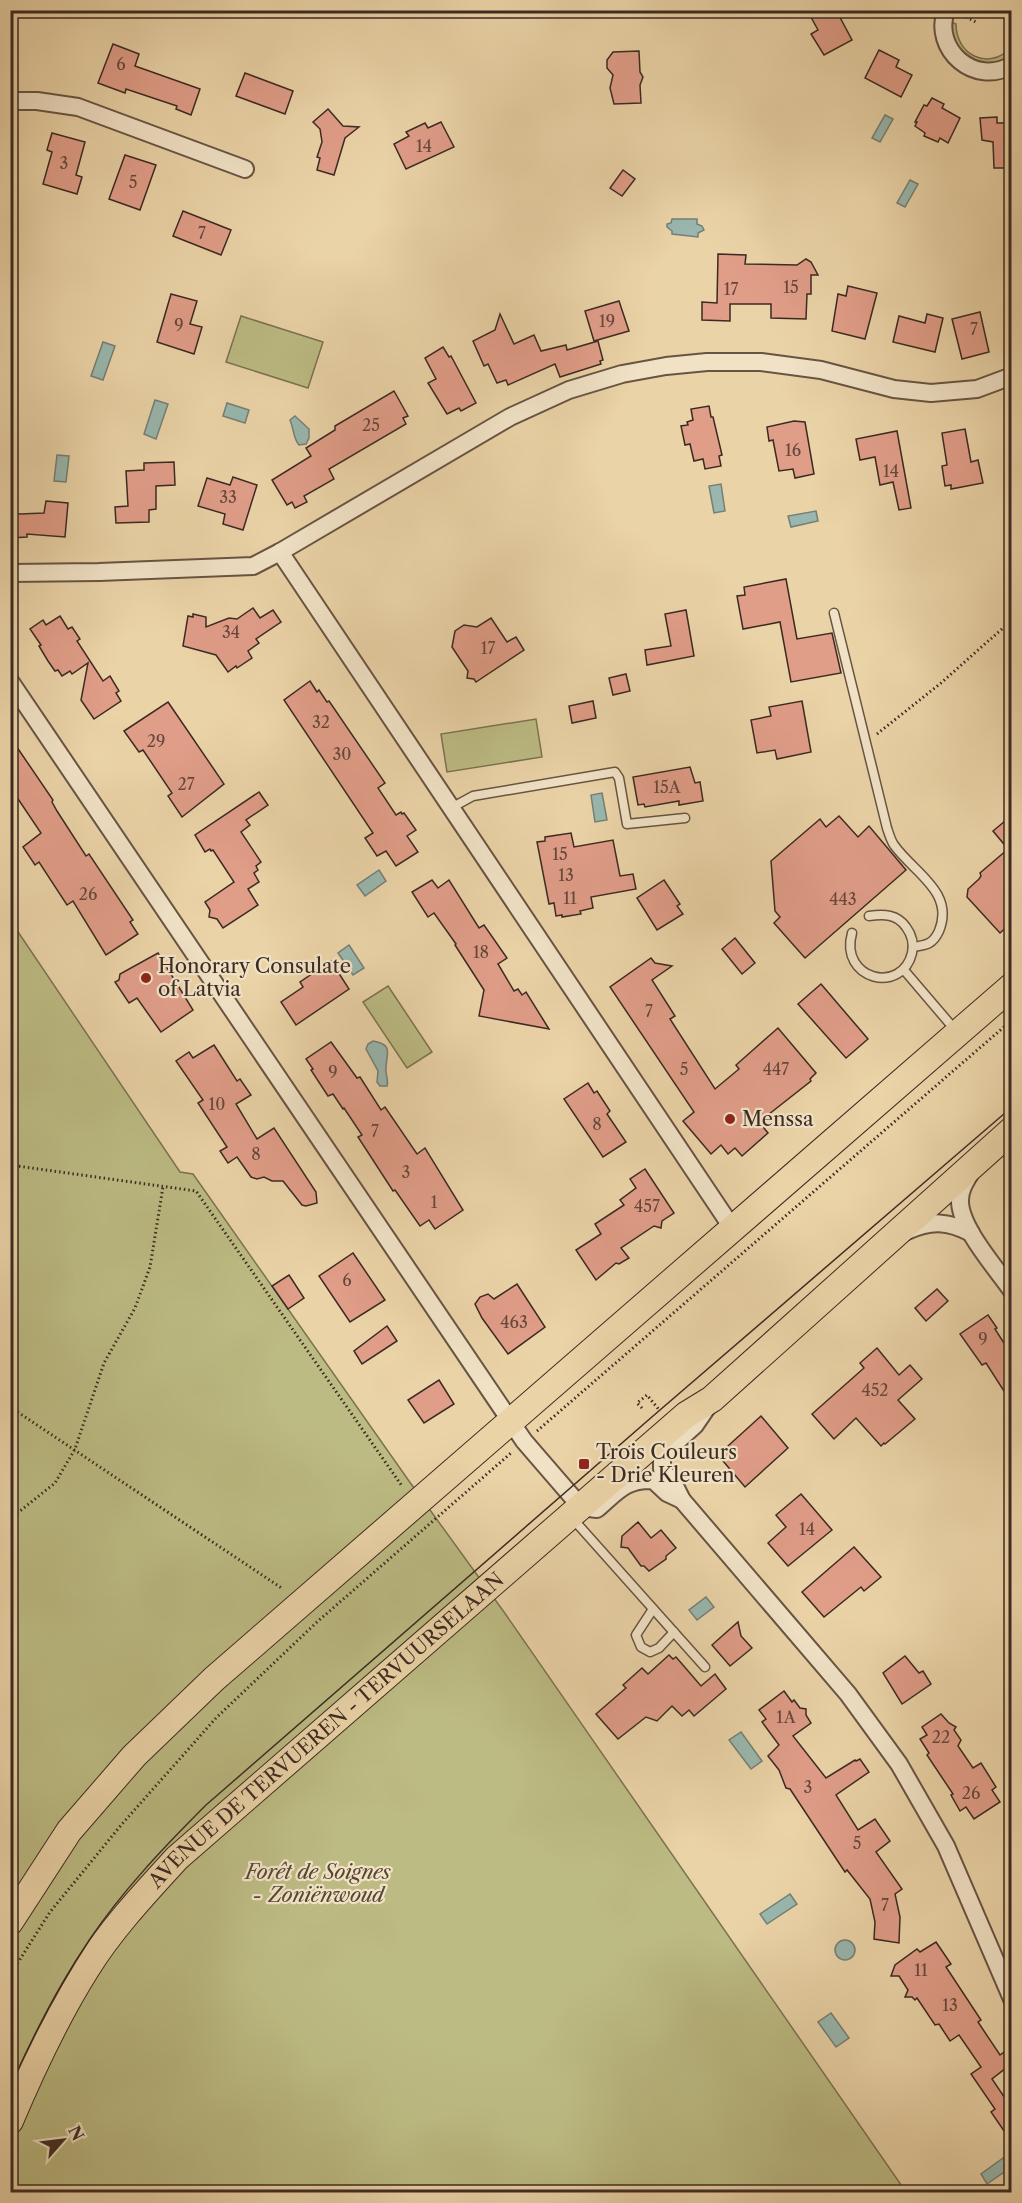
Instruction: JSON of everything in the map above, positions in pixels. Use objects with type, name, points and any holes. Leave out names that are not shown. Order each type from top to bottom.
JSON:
[{"type":"main road","points":[[10,1922],[69,1831],[134,1756],[214,1679],[415,1505],[518,1432],[733,1229],[1011,986]]},
{"type":"main road","name":"AVENUE DE TERVUEREN - TERVUURSELAAN","points":[[10,2121],[29,2075],[52,2029],[87,1967],[128,1911],[177,1858],[686,1415],[712,1399],[1011,1130]]},
{"type":"street","points":[[957,13],[942,28],[947,47],[959,62],[977,71],[987,72],[997,71],[1011,65]]},
{"type":"street","points":[[10,102],[37,101],[78,107],[245,169]]},
{"type":"street","points":[[10,573],[253,566],[510,417],[569,390],[622,375],[666,366],[760,362],[822,370],[894,389],[931,393],[976,389],[1011,376]]},
{"type":"street","points":[[280,552],[733,1229]]},
{"type":"street","points":[[10,681],[518,1432],[576,1511],[597,1509],[627,1483],[642,1480],[653,1480],[667,1493],[681,1500]]},
{"type":"street","points":[[979,1158],[963,1186],[960,1202],[963,1217],[971,1233],[1011,1291]]},
{"type":"street","points":[[887,1241],[921,1225],[933,1222],[948,1223],[971,1233]]},
{"type":"street","points":[[712,1399],[695,1425],[662,1455],[662,1469],[675,1486],[681,1500],[848,1694],[899,1764],[946,1846],[1011,1999]]},
{"type":"lane","points":[[834,613],[887,828],[893,844],[941,899],[943,914],[935,940],[929,945],[913,947]]},
{"type":"lane","points":[[451,808],[473,796],[615,772],[619,778],[627,824],[685,818]]},
{"type":"lane","points":[[852,933],[849,943],[851,957],[858,969],[879,978],[904,970],[913,947],[911,934],[903,923],[893,916],[882,914],[869,916]]},
{"type":"lane","points":[[904,970],[957,1032]]},
{"type":"lane","points":[[576,1511],[653,1609],[705,1667]]},
{"type":"lane","points":[[653,1609],[636,1635],[641,1647],[650,1652],[659,1648],[674,1632]]},
{"type":"path","points":[[957,13],[978,23]]},
{"type":"path","points":[[865,741],[884,729],[941,683],[1011,620]]},
{"type":"path","points":[[10,1975],[50,1912],[122,1824],[216,1718],[518,1432],[1011,1020]]},
{"type":"path","points":[[10,1165],[196,1191],[415,1505]]},
{"type":"path","points":[[10,1519],[56,1483],[75,1449],[104,1363],[135,1308],[150,1267],[163,1187]]},
{"type":"path","points":[[642,1408],[637,1403],[647,1395],[663,1414]]},
{"type":"path","points":[[10,1407],[302,1602]]},
{"type":"green space","points":[[951,22],[956,24],[961,44],[975,56],[983,59],[993,58],[1011,48],[1011,55],[996,62],[972,60],[959,50],[954,42]]},
{"type":"green space","points":[[241,316],[323,342],[308,388],[226,362]]},
{"type":"green space","points":[[536,719],[542,757],[447,772],[441,734]]},
{"type":"green space","name":"Forêt de Soignes - Zoniënwoud","points":[[10,920],[180,1172],[193,1174],[504,1612],[906,2192],[11,2192]]},
{"type":"green space","points":[[388,986],[432,1052],[407,1068],[363,1002]]},
{"type":"water","points":[[885,115],[893,119],[880,142],[872,138]]},
{"type":"water","points":[[910,180],[918,184],[905,207],[897,203]]},
{"type":"water","points":[[672,219],[697,219],[697,224],[704,230],[698,233],[698,237],[672,234],[667,224],[671,223]]},
{"type":"water","points":[[103,342],[115,346],[103,380],[91,376]]},
{"type":"water","points":[[155,400],[168,404],[156,439],[144,434]]},
{"type":"water","points":[[227,403],[249,410],[245,423],[223,416]]},
{"type":"water","points":[[295,416],[309,429],[306,444],[299,445],[296,439],[290,420]]},
{"type":"water","points":[[57,455],[69,456],[66,482],[54,481]]},
{"type":"water","points":[[721,484],[725,511],[714,513],[709,486]]},
{"type":"water","points":[[816,511],[818,521],[791,527],[788,516]]},
{"type":"water","points":[[602,793],[607,820],[595,822],[591,795]]},
{"type":"water","points":[[379,870],[386,881],[365,896],[357,885]]},
{"type":"water","points":[[349,945],[364,968],[353,975],[338,953]]},
{"type":"water","points":[[373,1041],[384,1044],[388,1053],[387,1086],[380,1086],[377,1082],[378,1071],[366,1049]]},
{"type":"water","points":[[706,1597],[714,1607],[697,1620],[689,1610]]},
{"type":"water","points":[[741,1732],[762,1761],[751,1769],[729,1740]]},
{"type":"water","points":[[790,1894],[797,1904],[767,1924],[760,1914]]},
{"type":"water","points":[[845,1940],[852,1943],[855,1950],[852,1957],[845,1960],[838,1957],[835,1950],[838,1943]]},
{"type":"water","points":[[831,2013],[849,2038],[836,2047],[818,2022]]},
{"type":"water","points":[[1003,2158],[1010,2168],[987,2184],[981,2174]]},
{"type":"building","points":[[807,10],[836,10],[852,40],[824,55],[811,34],[818,30]]},
{"type":"building","points":[[113,44],[139,54],[135,66],[200,89],[191,115],[176,109],[177,106],[126,89],[125,93],[98,83]]},
{"type":"building","points":[[879,50],[899,60],[896,67],[912,75],[901,97],[865,78]]},
{"type":"building","points":[[639,51],[640,72],[643,77],[640,85],[641,103],[614,104],[610,88],[613,75],[607,68],[607,60],[613,52]]},
{"type":"building","points":[[245,73],[293,91],[285,114],[236,96]]},
{"type":"building","points":[[932,98],[944,104],[942,108],[960,118],[948,143],[940,138],[938,142],[924,136],[925,133],[915,126],[924,105],[927,106]]},
{"type":"building","points":[[328,109],[343,126],[359,127],[345,138],[334,175],[317,170],[320,158],[317,157],[322,142],[320,129],[313,122]]},
{"type":"building","points":[[997,117],[997,123],[1011,123],[1011,168],[994,168],[993,142],[982,140],[980,118]]},
{"type":"building","points":[[441,122],[454,147],[406,169],[394,144],[409,136],[406,132],[425,123],[428,128]]},
{"type":"building","points":[[52,133],[85,142],[76,175],[82,177],[77,194],[43,184],[52,152],[47,150]]},
{"type":"building","points":[[125,155],[156,165],[140,210],[109,199]]},
{"type":"building","points":[[623,170],[635,179],[622,196],[610,188]]},
{"type":"building","points":[[183,211],[231,230],[221,255],[173,236]]},
{"type":"building","points":[[718,254],[746,255],[745,264],[797,265],[806,259],[811,262],[818,275],[811,275],[811,294],[807,294],[806,319],[771,318],[771,304],[730,304],[730,321],[702,320],[702,302],[717,303]]},
{"type":"building","points":[[848,286],[877,293],[865,339],[832,331],[838,294],[846,296]]},
{"type":"building","points":[[171,294],[197,301],[190,324],[202,327],[194,354],[157,342]]},
{"type":"building","points":[[619,301],[629,331],[594,341],[585,311]]},
{"type":"building","points":[[980,312],[989,352],[962,359],[952,319]]},
{"type":"building","points":[[500,314],[514,344],[534,335],[541,351],[566,345],[567,350],[598,341],[603,360],[600,361],[601,364],[560,377],[555,364],[508,385],[506,380],[497,383],[488,364],[484,366],[473,341],[495,330]]},
{"type":"building","points":[[927,314],[943,318],[935,352],[893,342],[899,316],[925,323]]},
{"type":"building","points":[[443,347],[449,357],[451,356],[476,403],[461,411],[459,408],[447,414],[428,383],[436,379],[425,358]]},
{"type":"building","points":[[394,391],[408,416],[403,418],[406,424],[329,469],[334,479],[304,496],[307,502],[295,508],[292,502],[287,505],[272,480],[311,456],[306,448],[335,430],[335,426]]},
{"type":"building","points":[[709,406],[722,455],[719,456],[721,466],[705,469],[703,459],[694,461],[690,444],[685,445],[681,426],[688,425],[687,422],[693,420],[691,409]]},
{"type":"building","points":[[794,421],[805,422],[814,474],[795,478],[793,469],[779,471],[773,440],[769,441],[767,427]]},
{"type":"building","points":[[965,429],[971,462],[978,460],[983,483],[951,489],[951,485],[945,486],[942,466],[947,465],[942,433]]},
{"type":"building","points":[[897,431],[911,508],[899,510],[893,482],[880,485],[875,457],[860,460],[856,439]]},
{"type":"building","points":[[174,462],[175,485],[156,486],[156,509],[149,510],[149,522],[116,523],[115,507],[128,506],[126,471],[144,470],[144,463]]},
{"type":"building","points":[[233,477],[257,485],[243,530],[223,524],[225,514],[198,506],[207,478],[230,485]]},
{"type":"building","points":[[46,501],[68,503],[65,537],[27,534],[27,537],[10,538],[10,512],[44,513]]},
{"type":"building","points":[[786,579],[797,639],[832,633],[841,673],[791,682],[780,622],[743,629],[737,596],[745,595],[744,587]]},
{"type":"building","points":[[253,608],[260,618],[273,610],[281,622],[256,639],[259,643],[248,651],[252,658],[237,668],[236,666],[228,672],[216,655],[183,646],[188,616],[193,617],[193,614],[206,617],[206,627],[229,618],[237,619]]},
{"type":"building","points":[[686,610],[694,656],[647,665],[645,650],[671,646],[665,614]]},
{"type":"building","points":[[60,616],[68,629],[72,627],[80,639],[77,641],[103,681],[110,676],[119,691],[116,693],[121,701],[94,719],[81,700],[88,663],[72,674],[70,671],[62,676],[48,661],[30,629],[43,620],[46,625]]},
{"type":"building","points":[[491,618],[507,642],[516,637],[524,650],[476,682],[474,679],[467,678],[468,671],[452,647],[455,631],[464,625],[477,627]]},
{"type":"building","points":[[626,674],[630,691],[613,695],[609,678]]},
{"type":"building","points":[[310,681],[317,692],[319,690],[327,702],[329,701],[385,783],[378,788],[396,815],[404,813],[416,830],[407,836],[418,852],[396,866],[386,851],[377,856],[365,838],[373,833],[284,700]]},
{"type":"building","points":[[593,701],[596,718],[572,723],[569,706]]},
{"type":"building","points":[[802,701],[811,752],[777,759],[775,750],[757,753],[751,720],[771,716],[769,707]]},
{"type":"building","points":[[168,702],[224,784],[182,817],[168,796],[172,793],[143,750],[139,752],[124,731]]},
{"type":"building","points":[[10,737],[53,800],[57,811],[86,856],[89,854],[133,920],[130,922],[138,934],[106,955],[73,901],[67,905],[39,862],[35,865],[23,847],[41,833],[10,787]]},
{"type":"building","points":[[690,767],[695,783],[700,782],[703,801],[679,805],[679,801],[645,807],[644,804],[638,805],[633,777]]},
{"type":"building","points":[[259,792],[268,805],[246,820],[250,825],[241,832],[261,862],[256,866],[258,870],[254,873],[259,882],[248,889],[258,905],[223,928],[217,919],[209,917],[210,910],[205,902],[234,882],[213,850],[205,852],[195,835]]},
{"type":"building","points":[[839,816],[858,837],[869,826],[906,870],[805,958],[774,923],[780,917],[775,911],[771,861],[820,819],[826,827]]},
{"type":"building","points":[[1011,816],[1011,923],[1000,933],[967,897],[968,889],[979,879],[980,873],[1008,849],[993,831]]},
{"type":"building","points":[[571,833],[574,847],[613,840],[620,876],[633,874],[636,889],[591,897],[593,908],[580,911],[581,914],[556,916],[554,903],[549,904],[537,842],[545,841],[545,837]]},
{"type":"building","points":[[432,880],[438,888],[449,880],[479,928],[484,925],[507,958],[498,964],[514,991],[518,989],[522,995],[526,992],[549,1029],[479,1016],[484,990],[434,913],[428,917],[412,892]]},
{"type":"building","points":[[664,880],[680,904],[677,906],[683,914],[657,930],[637,898]]},
{"type":"building","points":[[735,938],[755,963],[742,974],[722,949]]},
{"type":"building","points":[[158,953],[193,1010],[161,1032],[137,998],[129,1003],[115,982],[119,980],[120,974]]},
{"type":"building","points":[[651,958],[655,963],[672,966],[652,980],[675,1016],[670,1019],[715,1089],[739,1069],[736,1065],[778,1028],[816,1073],[810,1079],[811,1081],[759,1122],[768,1133],[742,1156],[735,1148],[728,1154],[721,1145],[711,1154],[683,1121],[694,1112],[610,987]]},
{"type":"building","points":[[331,961],[349,989],[296,1025],[281,1002],[303,987],[300,982]]},
{"type":"building","points":[[821,984],[868,1039],[846,1058],[798,1004]]},
{"type":"building","points":[[331,1042],[357,1078],[360,1077],[381,1110],[385,1107],[417,1154],[425,1148],[463,1210],[435,1229],[429,1220],[420,1226],[395,1190],[393,1191],[358,1137],[362,1135],[344,1108],[333,1094],[328,1096],[311,1070],[313,1069],[306,1059]]},
{"type":"building","points":[[214,1045],[237,1081],[240,1079],[251,1095],[236,1104],[257,1139],[274,1128],[316,1192],[317,1203],[302,1205],[283,1181],[251,1177],[237,1157],[228,1163],[220,1151],[227,1147],[198,1103],[203,1100],[176,1061],[189,1052],[193,1058]]},
{"type":"building","points":[[588,1083],[594,1093],[597,1091],[610,1111],[607,1114],[626,1142],[603,1157],[564,1099]]},
{"type":"building","points":[[645,1169],[674,1213],[662,1221],[661,1228],[654,1226],[621,1248],[629,1258],[619,1264],[616,1263],[596,1280],[576,1250],[601,1234],[595,1224],[624,1205],[620,1200],[636,1188],[630,1179]]},
{"type":"building","points":[[353,1253],[385,1300],[350,1322],[319,1276]]},
{"type":"building","points":[[289,1275],[304,1298],[288,1309],[272,1286]]},
{"type":"building","points":[[517,1284],[545,1327],[508,1354],[482,1318],[475,1304],[480,1297],[488,1294],[494,1299]]},
{"type":"building","points":[[937,1289],[948,1301],[926,1321],[915,1308]]},
{"type":"building","points":[[988,1315],[1011,1354],[1011,1402],[986,1363],[982,1365],[960,1334]]},
{"type":"building","points":[[387,1326],[397,1341],[362,1364],[354,1351]]},
{"type":"building","points":[[877,1348],[899,1375],[910,1365],[922,1379],[898,1400],[915,1419],[881,1446],[856,1418],[834,1439],[812,1414],[864,1368],[860,1363]]},
{"type":"building","points":[[439,1380],[454,1404],[424,1423],[408,1400]]},
{"type":"building","points":[[761,1416],[788,1448],[745,1487],[718,1455]]},
{"type":"building","points":[[801,1494],[832,1530],[788,1566],[768,1543],[786,1527],[776,1515]]},
{"type":"building","points":[[638,1522],[651,1538],[661,1530],[676,1548],[666,1556],[666,1559],[649,1571],[641,1566],[628,1548],[621,1547],[622,1536]]},
{"type":"building","points":[[854,1547],[881,1577],[864,1591],[861,1587],[824,1617],[802,1592]]},
{"type":"building","points":[[738,1622],[741,1636],[752,1648],[730,1666],[712,1645]]},
{"type":"building","points":[[669,1655],[673,1659],[676,1657],[701,1686],[715,1674],[726,1689],[694,1716],[689,1710],[682,1716],[672,1706],[657,1721],[646,1717],[618,1739],[596,1714],[626,1688],[623,1685],[642,1668],[648,1674]]},
{"type":"building","points":[[905,1656],[919,1673],[923,1671],[931,1684],[902,1704],[883,1673]]},
{"type":"building","points":[[784,1691],[792,1702],[794,1700],[800,1708],[806,1709],[806,1715],[811,1723],[793,1736],[826,1778],[860,1759],[869,1772],[836,1795],[858,1830],[875,1819],[890,1841],[876,1852],[902,1889],[895,1894],[900,1917],[899,1943],[874,1939],[875,1922],[870,1899],[847,1870],[845,1872],[790,1789],[786,1788],[779,1770],[768,1756],[779,1745],[762,1722],[766,1719],[759,1710]]},
{"type":"building","points":[[941,1714],[956,1727],[954,1730],[961,1740],[958,1746],[973,1768],[981,1763],[996,1787],[992,1790],[1000,1802],[974,1819],[966,1807],[960,1811],[951,1795],[953,1794],[927,1755],[929,1753],[920,1739],[927,1735],[922,1727]]},
{"type":"building","points":[[936,1942],[951,1964],[946,1967],[981,2020],[978,2022],[1000,2055],[1004,2052],[1011,2064],[992,2079],[1011,2107],[1011,2141],[991,2112],[995,2109],[971,2074],[981,2067],[959,2035],[950,2041],[939,2024],[935,2025],[917,1998],[915,2000],[912,1997],[905,1997],[908,1990],[899,1976],[891,1976],[895,1965],[917,1949],[920,1952]]},
{"type":"tram line","points":[[10,2088],[47,2012],[90,1939],[145,1869],[206,1805],[1012,1107]]},
{"type":"place","name":"Honorary Consulate of Latvia","points":[[146,978]]},
{"type":"place","name":"Menssa","points":[[730,1119]]},
{"type":"place","name":"Trois Couleurs - Drie Kleuren","points":[[584,1464]]}]
